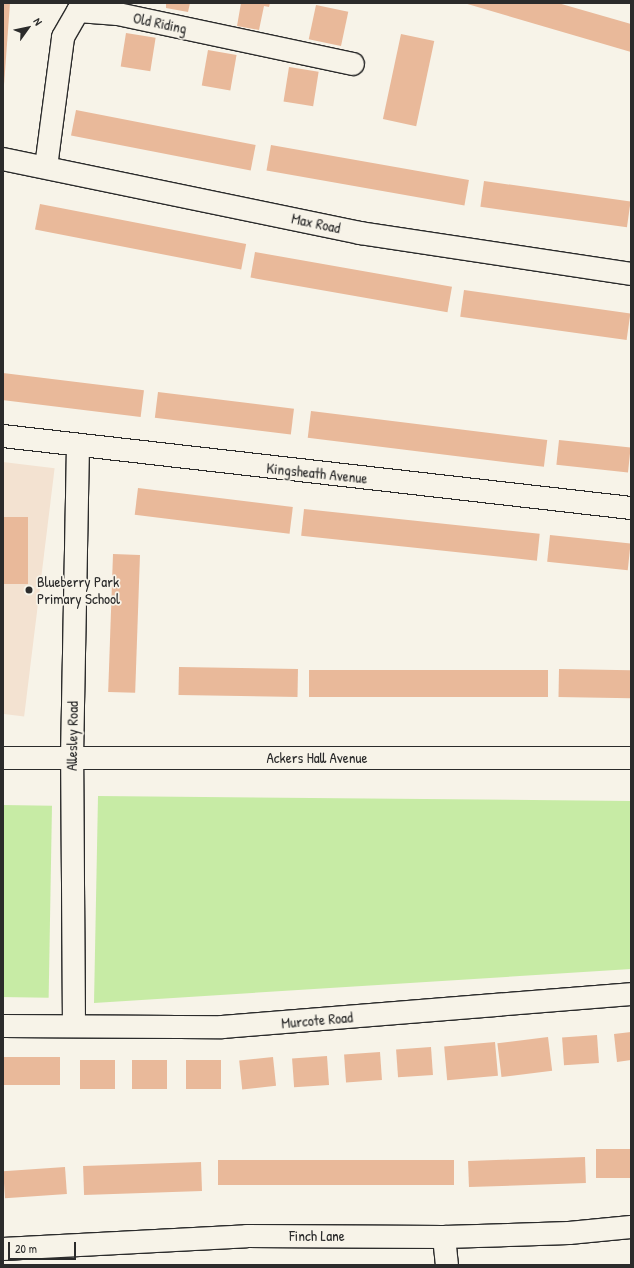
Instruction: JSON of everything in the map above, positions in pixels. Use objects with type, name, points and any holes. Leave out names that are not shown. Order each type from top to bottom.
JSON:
[{"type":"street","name":"Old Riding","points":[[46,167],[63,37],[78,11],[118,14],[353,64]]},
{"type":"street","name":"Max Road","points":[[3,159],[360,233],[631,274]]},
{"type":"street","name":"Kingsheath Avenue","points":[[3,436],[78,446],[631,508]]},
{"type":"street","name":"Allesley Road","points":[[74,1026],[72,758],[78,446]]},
{"type":"street","name":"Ackers Hall Avenue","points":[[3,758],[631,758]]},
{"type":"street","name":"Murcote Road","points":[[3,1026],[222,1027],[631,994]]},
{"type":"street","name":"Finch Lane","points":[[3,1249],[246,1236],[444,1237],[569,1233],[631,1227]]},
{"type":"street","points":[[444,1237],[447,1265]]},
{"type":"shaded area","name":"Blueberry Park Primary School","points":[[3,462],[55,468],[24,716],[3,714]]},
{"type":"green space","points":[[98,796],[631,801],[631,969],[94,1003]]},
{"type":"green space","points":[[3,805],[52,806],[49,998],[3,997]]},
{"type":"building","points":[[3,3],[10,3],[4,85],[3,85]]},
{"type":"building","points":[[166,3],[190,3],[188,12],[166,8]]},
{"type":"building","points":[[241,3],[270,3],[269,7],[264,6],[259,30],[237,26]]},
{"type":"building","points":[[464,3],[558,3],[631,24],[631,52]]},
{"type":"building","points":[[316,5],[348,12],[341,46],[309,39]]},
{"type":"building","points":[[126,33],[156,38],[150,71],[121,67]]},
{"type":"building","points":[[401,34],[434,41],[416,126],[383,119]]},
{"type":"building","points":[[208,50],[237,55],[230,90],[202,85]]},
{"type":"building","points":[[289,67],[319,72],[313,106],[284,102]]},
{"type":"building","points":[[76,110],[256,145],[251,170],[71,136]]},
{"type":"building","points":[[271,145],[469,180],[464,206],[266,171]]},
{"type":"building","points":[[484,181],[631,202],[627,227],[480,207]]},
{"type":"building","points":[[40,204],[246,244],[241,270],[35,230]]},
{"type":"building","points":[[255,252],[452,287],[447,312],[250,278]]},
{"type":"building","points":[[464,290],[630,313],[627,340],[460,317]]},
{"type":"building","points":[[3,373],[144,390],[141,417],[3,400]]},
{"type":"building","points":[[158,392],[294,409],[291,435],[155,418]]},
{"type":"building","points":[[311,411],[547,440],[544,467],[308,438]]},
{"type":"building","points":[[559,440],[631,448],[628,472],[556,465]]},
{"type":"building","points":[[138,488],[293,507],[290,534],[135,515]]},
{"type":"building","points":[[304,509],[540,534],[537,561],[301,536]]},
{"type":"building","points":[[3,517],[28,517],[28,584],[3,584]]},
{"type":"building","points":[[550,535],[631,543],[628,570],[547,562]]},
{"type":"building","points":[[113,554],[140,555],[135,693],[108,692]]},
{"type":"building","points":[[179,667],[298,669],[297,697],[179,695]]},
{"type":"building","points":[[559,669],[631,670],[631,698],[559,697]]},
{"type":"building","points":[[309,670],[548,670],[548,697],[309,697]]},
{"type":"building","points":[[631,1032],[631,1060],[617,1062],[614,1034]]},
{"type":"building","points":[[597,1035],[599,1063],[564,1065],[562,1037]]},
{"type":"building","points":[[548,1037],[552,1071],[502,1077],[497,1043]]},
{"type":"building","points":[[495,1042],[498,1076],[447,1080],[444,1046]]},
{"type":"building","points":[[431,1047],[433,1075],[398,1077],[396,1049]]},
{"type":"building","points":[[380,1052],[382,1080],[346,1082],[344,1055]]},
{"type":"building","points":[[327,1056],[329,1085],[294,1087],[292,1058]]},
{"type":"building","points":[[3,1057],[60,1057],[60,1085],[3,1085]]},
{"type":"building","points":[[273,1057],[276,1086],[242,1089],[239,1061]]},
{"type":"building","points":[[80,1060],[115,1060],[115,1089],[80,1089]]},
{"type":"building","points":[[132,1060],[167,1060],[167,1089],[132,1089]]},
{"type":"building","points":[[186,1060],[221,1060],[221,1089],[186,1089]]},
{"type":"building","points":[[596,1149],[631,1149],[631,1178],[596,1178]]},
{"type":"building","points":[[585,1157],[586,1183],[469,1187],[468,1161]]},
{"type":"building","points":[[218,1160],[454,1160],[454,1185],[218,1185]]},
{"type":"building","points":[[201,1162],[202,1191],[84,1195],[83,1166]]},
{"type":"building","points":[[65,1167],[67,1194],[5,1198],[3,1171]]},
{"type":"place","name":"Blueberry Park Primary School","points":[[29,590]]}]
